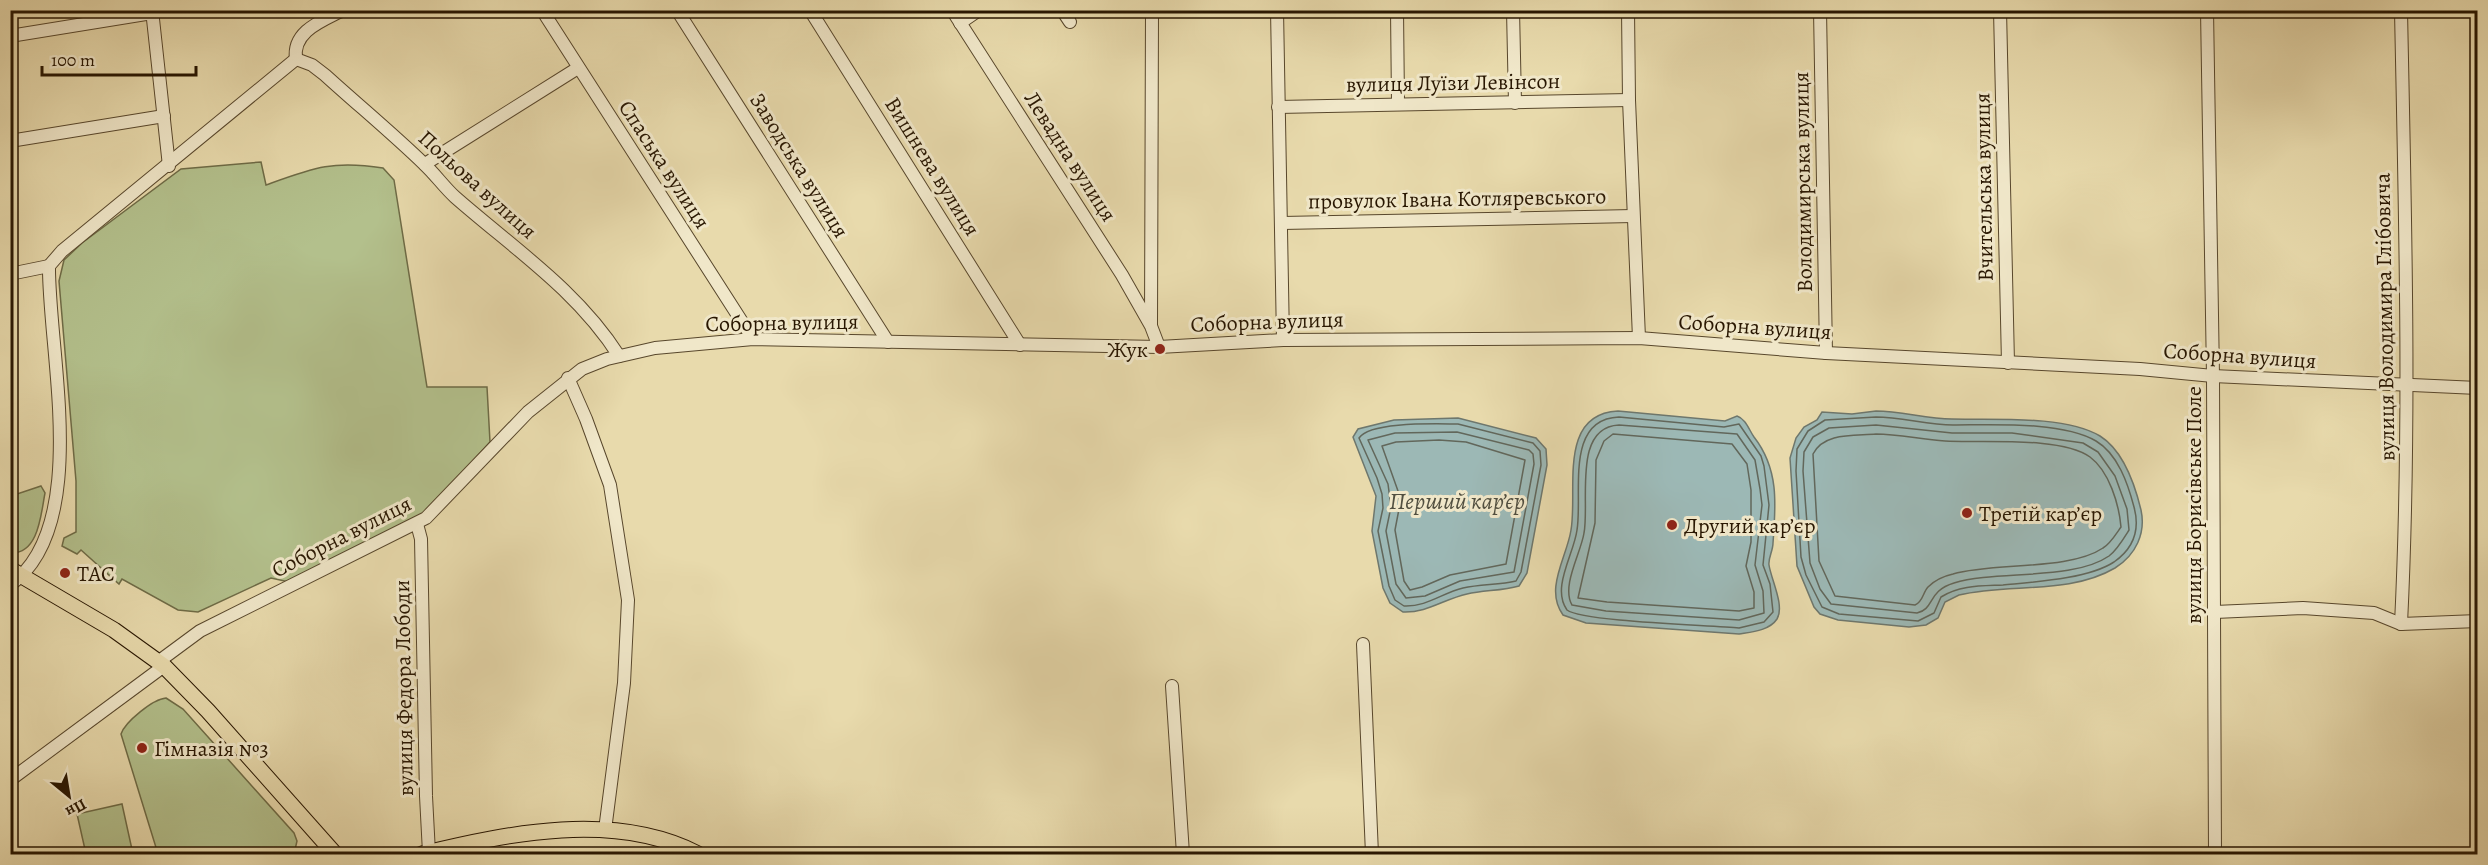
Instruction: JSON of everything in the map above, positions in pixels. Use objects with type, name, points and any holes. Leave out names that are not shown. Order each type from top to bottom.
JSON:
[{"type":"main road","points":[[14,576],[114,630],[161,664],[208,711],[335,855]]},
{"type":"main road","points":[[426,854],[531,834],[605,830],[650,836],[698,855]]},
{"type":"street","points":[[10,274],[49,266],[62,251],[296,59],[295,45],[301,36],[343,10]]},
{"type":"street","name":"Спаська вулиця","points":[[542,10],[753,339]]},
{"type":"street","name":"Заводська вулиця","points":[[677,10],[888,342]]},
{"type":"street","name":"Вишнева вулиця","points":[[810,10],[1020,345]]},
{"type":"street","name":"Левадна вулиця","points":[[952,10],[1122,275],[1151,326]]},
{"type":"street","points":[[960,22],[979,10]]},
{"type":"street","points":[[1062,10],[1070,22]]},
{"type":"street","points":[[1152,10],[1151,326],[1159,347]]},
{"type":"street","points":[[1277,10],[1283,340]]},
{"type":"street","points":[[1397,10],[1398,103]]},
{"type":"street","points":[[1513,10],[1515,103]]},
{"type":"street","points":[[1628,10],[1629,100],[1639,338]]},
{"type":"street","name":"Володимирська вулиця","points":[[1820,10],[1826,353]]},
{"type":"street","name":"Вчительська вулиця","points":[[2000,10],[2008,363]]},
{"type":"street","name":"вулиця Борисівське Поле","points":[[2207,10],[2213,376],[2215,855]]},
{"type":"street","name":"вулиця Володимира Глібовича","points":[[2401,10],[2408,384],[2407,504],[2401,624]]},
{"type":"street","points":[[10,36],[152,12],[169,165]]},
{"type":"street","name":"Польова вулиця","points":[[296,59],[312,65],[326,75],[425,164],[455,197],[513,244],[584,309],[619,356]]},
{"type":"street","points":[[425,164],[578,68]]},
{"type":"street","name":"вулиця Луїзи Левінсон","points":[[1278,107],[1629,100]]},
{"type":"street","points":[[10,141],[164,116]]},
{"type":"street","name":"провулок Івана Котляревського","points":[[1282,223],[1633,216]]},
{"type":"street","points":[[14,576],[46,537],[59,468],[59,405],[49,266]]},
{"type":"street","name":"Соборна вулиця","points":[[10,780],[161,664],[174,648],[208,627],[417,524],[442,504],[528,412],[568,378],[590,365],[656,348],[753,339],[1159,347],[1283,340],[1639,338],[1826,353],[2140,369],[2213,376],[2478,388]]},
{"type":"street","points":[[568,378],[589,427],[609,485],[628,600],[624,683],[605,830]]},
{"type":"street","name":"вулиця Федора Лободи","points":[[417,524],[421,539],[426,854]]},
{"type":"street","points":[[2215,612],[2303,608],[2374,614],[2401,624],[2478,621]]},
{"type":"street","points":[[1363,644],[1372,855]]},
{"type":"street","points":[[1172,686],[1184,855]]},
{"type":"green space","points":[[261,162],[266,185],[310,170],[336,165],[383,168],[394,180],[427,387],[487,387],[490,442],[425,514],[289,582],[271,578],[198,612],[178,610],[122,579],[119,584],[81,550],[77,554],[62,546],[64,538],[76,532],[76,481],[59,281],[64,260],[82,243],[181,169]]},
{"type":"green space","points":[[41,486],[45,493],[40,521],[33,540],[20,552],[11,553],[11,496]]},
{"type":"green space","points":[[166,698],[183,709],[294,833],[297,841],[294,854],[158,854],[121,734],[128,723],[140,712],[154,702]]},
{"type":"green space","points":[[122,804],[133,854],[86,854],[77,814]]},
{"type":"water","name":"Другий кар’єр","points":[[1618,411],[1725,421],[1737,416],[1745,422],[1768,462],[1774,487],[1773,546],[1769,565],[1777,592],[1779,614],[1774,623],[1760,630],[1739,634],[1586,623],[1563,615],[1558,605],[1556,584],[1571,530],[1574,457],[1578,440],[1586,425],[1599,415]]},
{"type":"water","name":"Третій кар’єр","points":[[1876,411],[1942,419],[2008,419],[2049,422],[2085,429],[2100,436],[2116,450],[2122,459],[2135,490],[2142,519],[2138,543],[2129,557],[2115,568],[2078,582],[1959,595],[1945,602],[1938,618],[1926,625],[1909,627],[1838,620],[1820,614],[1814,607],[1797,566],[1790,458],[1796,438],[1804,427],[1817,420],[1822,412],[1852,414]]},
{"type":"water","name":"Перший кар’єр","points":[[1458,418],[1536,438],[1546,449],[1547,465],[1527,573],[1519,586],[1467,594],[1428,608],[1403,612],[1390,603],[1383,588],[1372,531],[1376,496],[1353,437],[1358,429],[1394,420]]},
{"type":"place","name":"Жук","points":[[1160,349]]},
{"type":"place","name":"Третій кар’єр","points":[[1967,513]]},
{"type":"place","name":"Другий кар’єр","points":[[1672,525]]},
{"type":"place","name":"ТАС","points":[[65,573]]},
{"type":"place","name":"Гімназія №3","points":[[142,748]]}]
